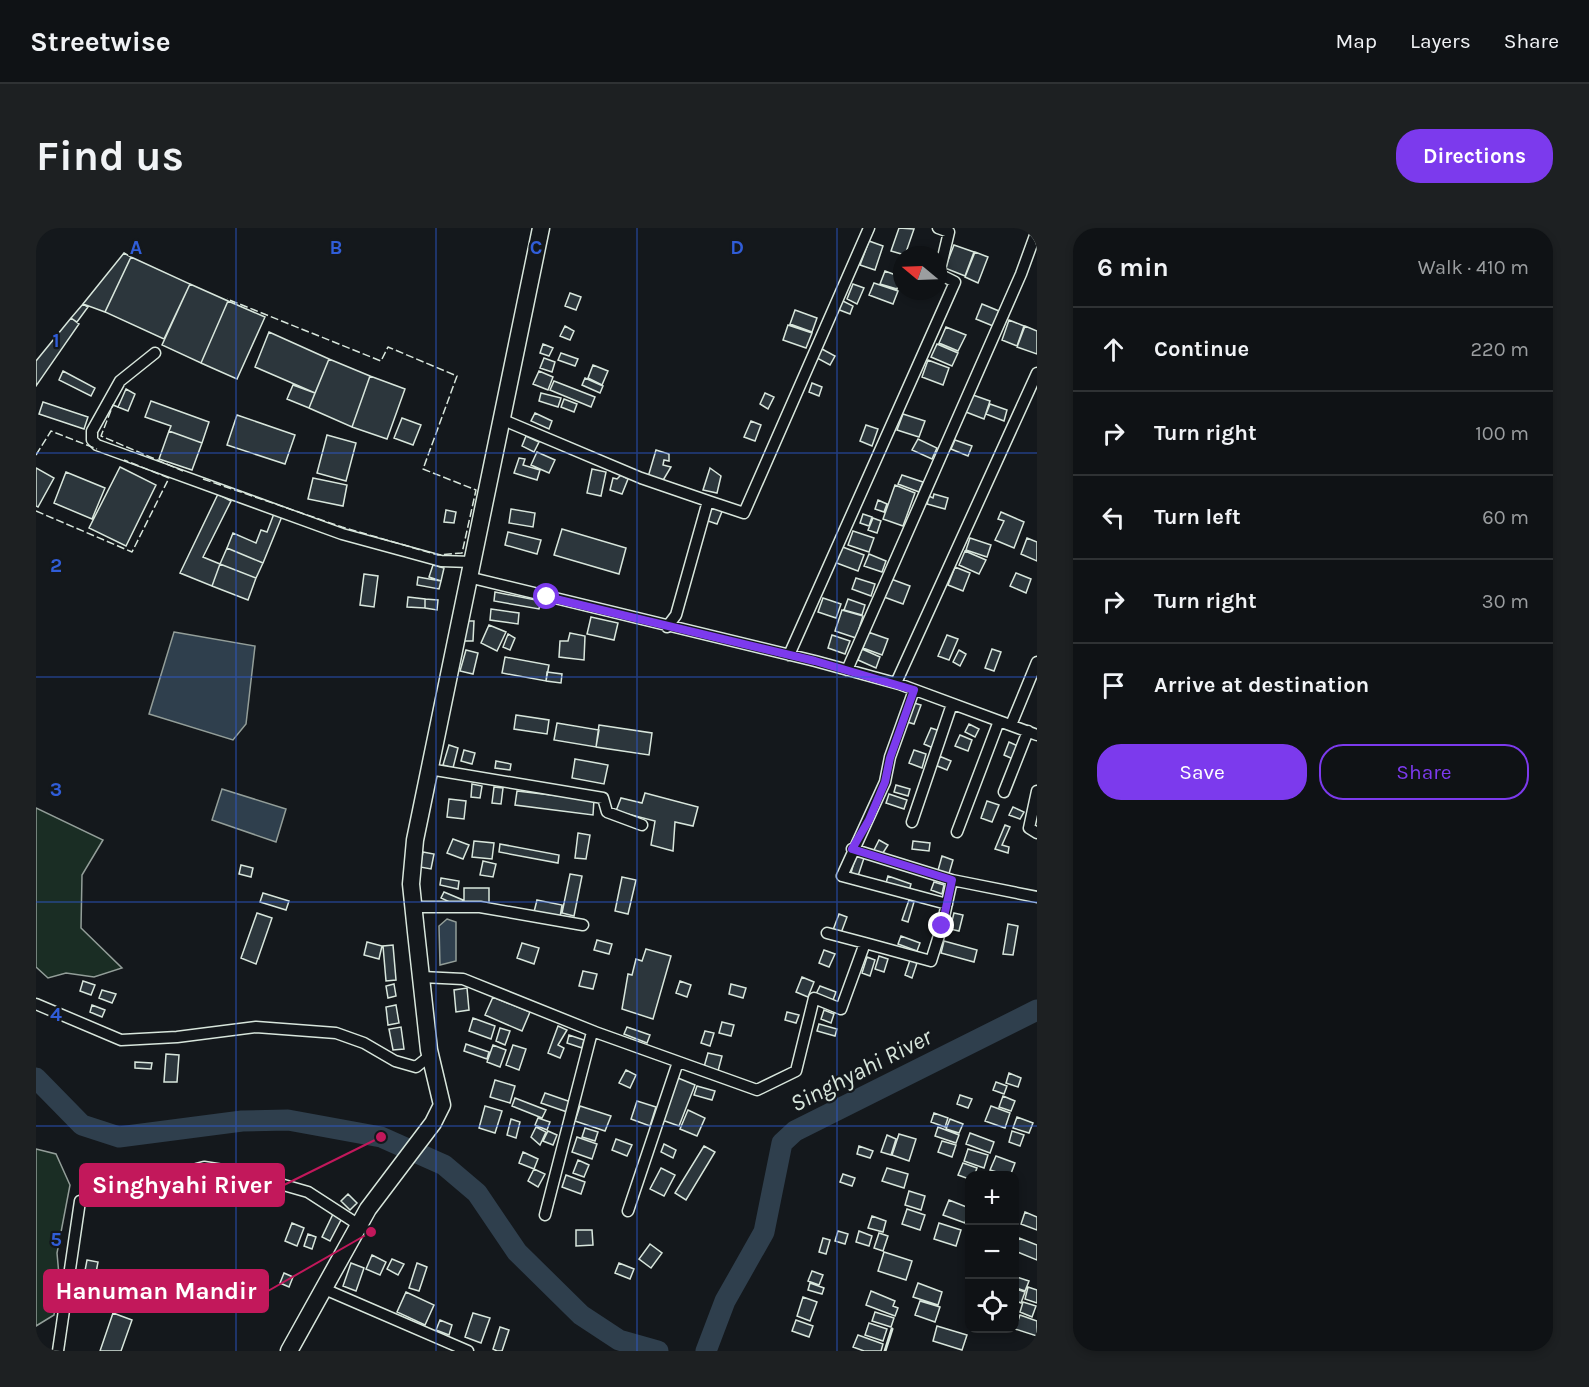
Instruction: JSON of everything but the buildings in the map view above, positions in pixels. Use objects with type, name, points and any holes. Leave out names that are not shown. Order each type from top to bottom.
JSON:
[{"type":"main road","points":[[290,1351],[322,1288],[368,1209],[432,1123],[442,1105],[432,1054],[429,1050],[411,884],[415,840],[469,570],[542,228]]},
{"type":"street","points":[[501,419],[641,478],[744,513],[870,228]]},
{"type":"street","points":[[789,655],[955,282],[939,274],[949,232],[938,228]]},
{"type":"street","points":[[847,670],[1022,274],[1037,230]]},
{"type":"street","points":[[155,353],[120,381],[92,431],[92,440],[97,445],[342,534],[667,627],[896,683],[1032,733],[1004,792]]},
{"type":"street","points":[[896,683],[1037,373]]},
{"type":"street","points":[[667,627],[676,615],[708,501]]},
{"type":"street","points":[[1011,726],[1037,662]]},
{"type":"street","points":[[914,690],[890,758],[885,782],[869,820],[852,849],[842,876],[946,904]]},
{"type":"street","points":[[912,822],[952,704]]},
{"type":"street","points":[[957,832],[999,721]]},
{"type":"street","points":[[429,769],[603,798],[607,812],[642,825]]},
{"type":"street","points":[[1037,791],[1029,828],[1037,833]]},
{"type":"street","points":[[852,849],[952,880],[1037,897]]},
{"type":"street","points":[[827,933],[931,961],[952,880]]},
{"type":"street","points":[[414,907],[480,907],[583,925]]},
{"type":"street","points":[[422,977],[463,979],[595,1032],[757,1090],[796,1071],[814,998],[841,1009],[865,943]]},
{"type":"street","points":[[36,1005],[121,1040],[177,1037],[256,1027],[336,1033],[364,1043],[395,1061],[416,1067],[432,1054]]},
{"type":"street","points":[[545,1215],[591,1036],[595,1032]]},
{"type":"street","points":[[628,1211],[678,1062]]},
{"type":"street","points":[[58,1351],[80,1201],[204,1167],[242,1173],[308,1192],[359,1225]]},
{"type":"street","points":[[322,1288],[468,1351]]},
{"type":"green space","points":[[36,808],[103,840],[82,875],[81,928],[122,968],[94,977],[66,973],[48,978],[36,967]]},
{"type":"green space","points":[[36,1149],[56,1154],[70,1185],[57,1253],[59,1275],[54,1315],[36,1326]]},
{"type":"water","points":[[174,632],[255,646],[246,724],[233,740],[149,714]]},
{"type":"water","points":[[222,789],[286,809],[276,842],[212,820]]},
{"type":"water","points":[[447,919],[456,922],[456,961],[440,965],[439,926]]},
{"type":"waterway","name":"Singhyahi River","points":[[706,1351],[725,1301],[764,1232],[782,1143],[795,1131],[1037,1010]]},
{"type":"waterway","name":"Singhyahi River","points":[[36,1078],[82,1125],[119,1137],[242,1121],[288,1120],[381,1137],[444,1165],[477,1193],[517,1252],[581,1315],[619,1340],[658,1351]]},
{"type":"fence","points":[[203,479],[342,527],[438,555],[462,553],[476,490],[423,469],[457,376],[388,347],[381,361],[227,299]]},
{"type":"fence","points":[[118,407],[113,405],[101,436],[183,471]]},
{"type":"fence","points":[[36,455],[51,431],[97,449]]},
{"type":"fence","points":[[36,511],[132,552],[169,478],[124,460]]},
{"type":"wall","points":[[885,1351],[892,1329]]},
{"type":"place","name":"Singhyahi River","points":[[381,1137]]},
{"type":"place","name":"Hanuman Mandir","points":[[371,1232]]},
{"type":"route","points":[[547,597],[605,609],[667,627],[815,661],[914,690],[890,758],[885,782],[869,820],[852,849],[939,878],[952,880],[942,926]]}]
